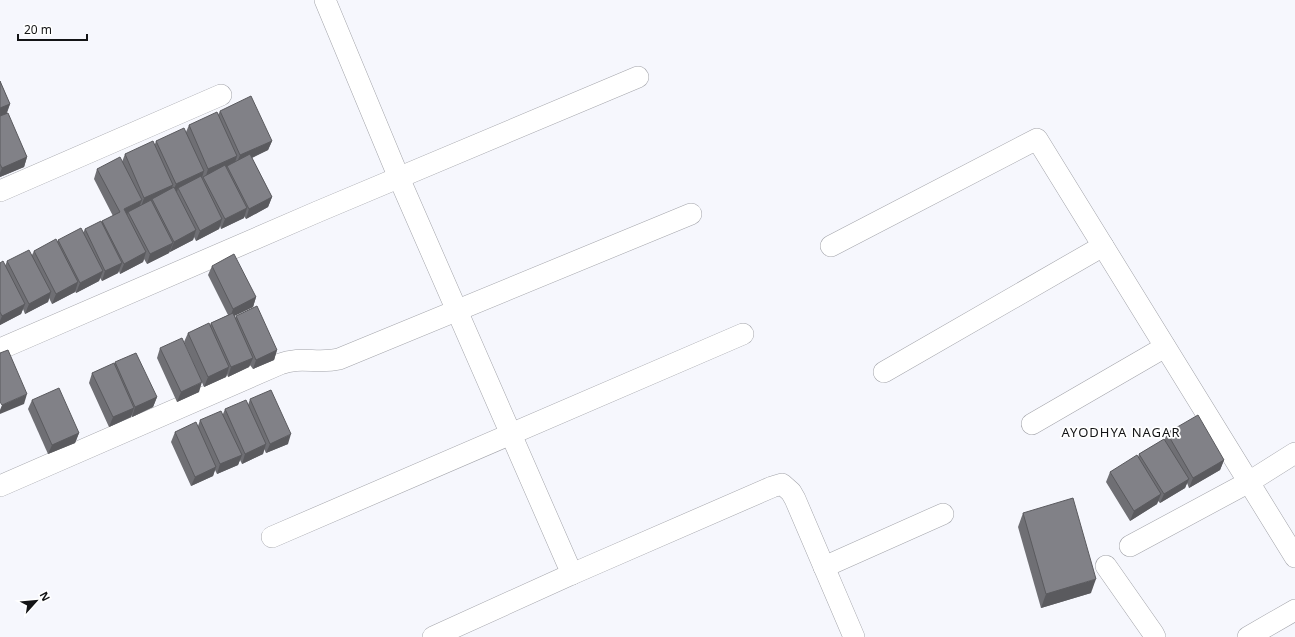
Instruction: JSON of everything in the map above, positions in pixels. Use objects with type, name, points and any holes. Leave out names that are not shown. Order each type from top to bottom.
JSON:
[{"type":"street","points":[[325,0],[399,178],[572,574]]},
{"type":"street","points":[[0,349],[638,77]]},
{"type":"street","points":[[0,191],[221,95]]},
{"type":"street","points":[[831,246],[1037,139],[1295,557]]},
{"type":"street","points":[[0,486],[280,364],[298,360],[328,362],[339,359],[691,214]]},
{"type":"street","points":[[884,372],[1103,246]]},
{"type":"street","points":[[272,537],[743,334]]},
{"type":"street","points":[[1032,424],[1165,347]]},
{"type":"street","points":[[1130,546],[1249,482],[1295,453]]},
{"type":"street","points":[[433,637],[572,574],[782,484],[791,492],[795,499],[854,637]]},
{"type":"street","points":[[824,567],[943,514]]},
{"type":"street","points":[[1106,566],[1155,637]]},
{"type":"street","points":[[1248,637],[1295,610]]},
{"type":"building","points":[[0,81],[10,104],[0,108]]},
{"type":"building","points":[[251,96],[272,141],[240,155],[220,111]]},
{"type":"building","points":[[217,112],[237,156],[208,169],[189,125]]},
{"type":"building","points":[[8,113],[27,157],[2,168],[0,164],[0,116]]},
{"type":"building","points":[[184,128],[204,171],[176,184],[156,141]]},
{"type":"building","points":[[153,141],[173,185],[144,198],[125,154]]},
{"type":"building","points":[[250,154],[272,197],[249,209],[227,166]]},
{"type":"building","points":[[120,157],[142,200],[124,209],[146,252],[124,264],[102,221],[120,212],[97,169]]},
{"type":"building","points":[[225,165],[247,208],[225,219],[203,177]]},
{"type":"building","points":[[201,176],[222,219],[200,231],[178,188]]},
{"type":"building","points":[[174,187],[196,230],[174,242],[152,199]]},
{"type":"building","points":[[151,200],[173,243],[150,254],[128,212]]},
{"type":"building","points":[[101,221],[122,263],[105,271],[85,229]]},
{"type":"building","points":[[81,228],[103,271],[80,283],[58,240]]},
{"type":"building","points":[[56,239],[78,282],[56,294],[34,251]]},
{"type":"building","points":[[29,250],[51,292],[29,304],[7,261]]},
{"type":"building","points":[[234,254],[256,297],[233,309],[212,266]]},
{"type":"building","points":[[3,261],[25,304],[2,316],[0,312],[0,263]]},
{"type":"building","points":[[257,306],[277,350],[256,360],[236,316]]},
{"type":"building","points":[[233,313],[253,358],[231,367],[211,323]]},
{"type":"building","points":[[209,323],[229,367],[208,377],[188,333]]},
{"type":"building","points":[[182,338],[202,382],[181,392],[160,348]]},
{"type":"building","points":[[8,350],[27,394],[2,405],[0,402],[0,353]]},
{"type":"building","points":[[136,353],[157,397],[135,407],[115,362]]},
{"type":"building","points":[[114,363],[134,408],[113,417],[92,373]]},
{"type":"building","points":[[59,388],[79,433],[52,445],[32,400]]},
{"type":"building","points":[[271,390],[291,434],[270,444],[250,399]]},
{"type":"building","points":[[246,400],[266,444],[245,454],[225,409]]},
{"type":"building","points":[[221,411],[242,455],[220,464],[200,420]]},
{"type":"building","points":[[1198,415],[1224,460],[1193,478],[1167,433]]},
{"type":"building","points":[[196,422],[216,467],[195,477],[175,432]]},
{"type":"building","points":[[1164,439],[1189,479],[1164,494],[1139,454]]},
{"type":"building","points":[[1137,455],[1161,494],[1134,511],[1110,472]]},
{"type":"building","points":[[1073,498],[1096,579],[1046,594],[1023,513]]},
{"type":"district","name":"AYODHYA NAGAR","points":[[1121,432]]}]
